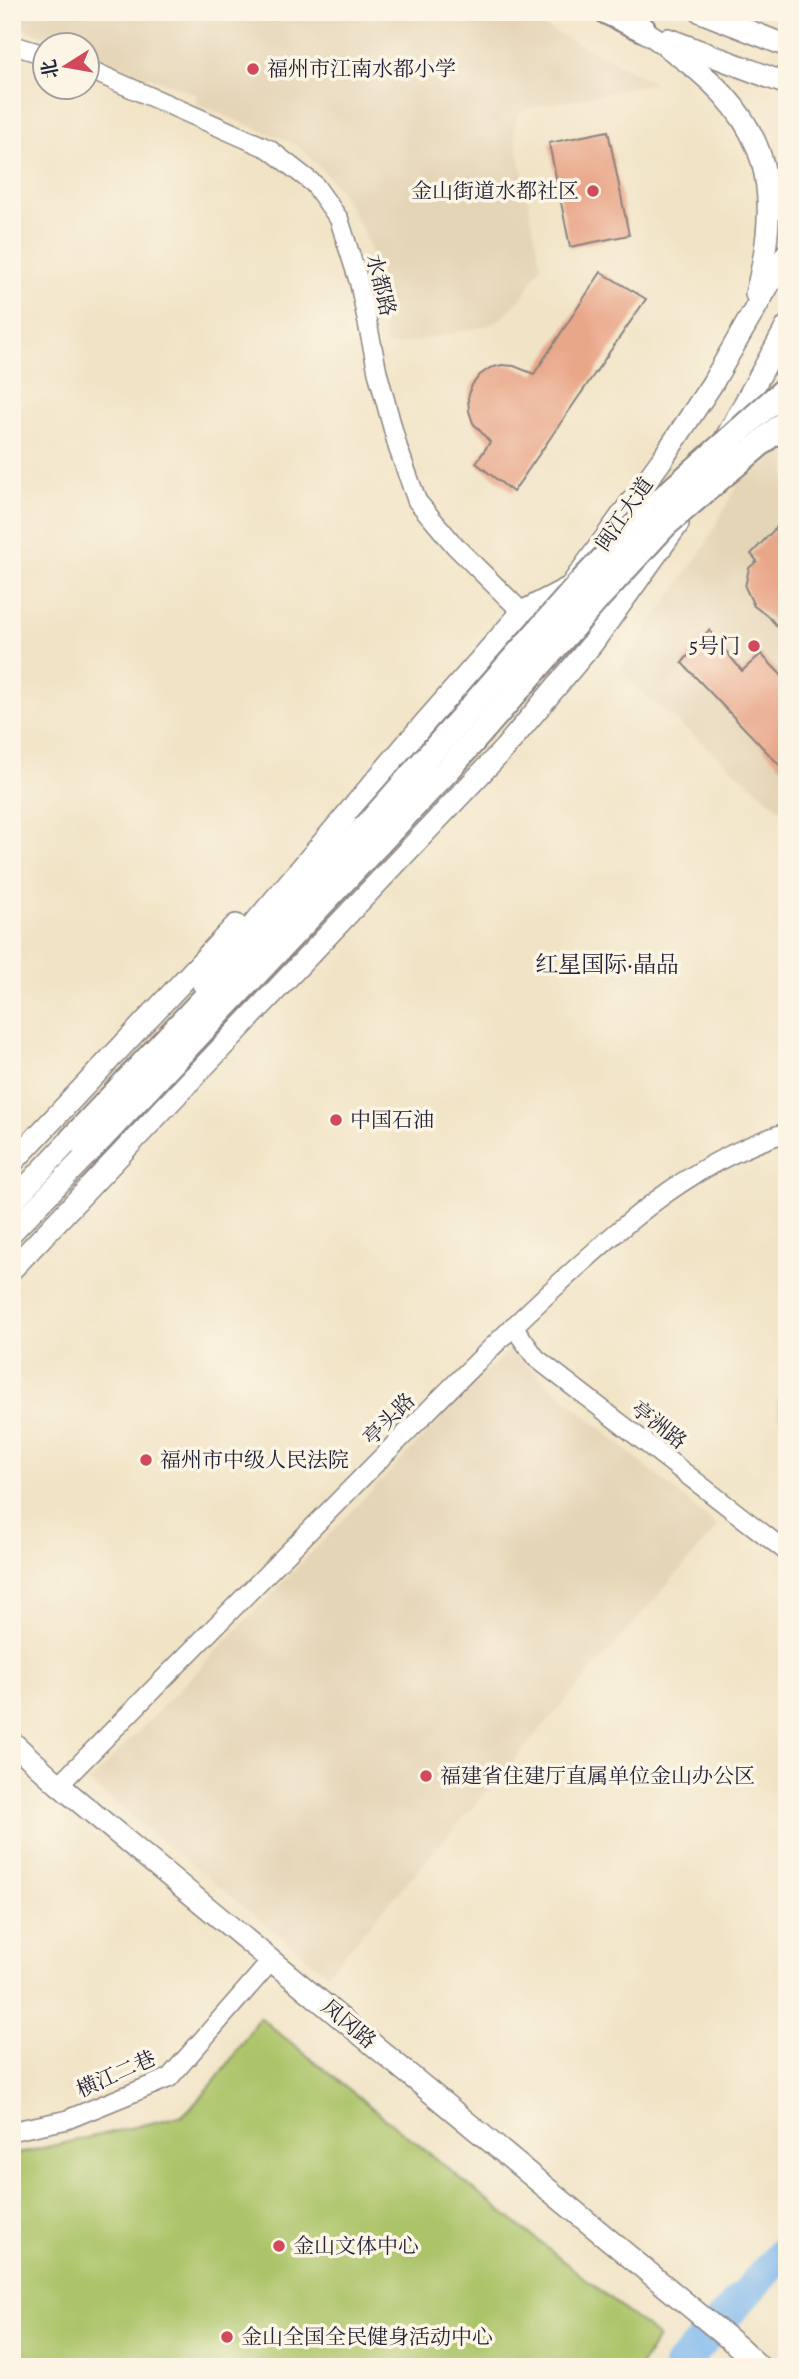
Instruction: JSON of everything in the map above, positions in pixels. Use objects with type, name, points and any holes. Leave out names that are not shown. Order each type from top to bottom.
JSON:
[{"type":"highway","points":[[607,12],[643,29]]},
{"type":"highway","points":[[79,1146],[372,836],[584,579],[653,507],[787,388]]},
{"type":"highway","points":[[372,836],[447,771],[666,524],[787,421]]},
{"type":"main road","points":[[601,12],[787,84]]},
{"type":"main road","points":[[701,12],[787,47]]},
{"type":"main road","points":[[643,29],[706,75],[730,100],[753,134],[763,164],[769,203],[767,240],[749,320]]},
{"type":"main road","name":"闽江大道","points":[[415,734],[522,612],[570,587],[687,423],[787,253]]},
{"type":"main road","points":[[12,1269],[466,791],[593,644],[676,527],[787,326]]},
{"type":"main road","points":[[758,376],[787,343]]},
{"type":"main road","points":[[12,1232],[415,734]]},
{"type":"main road","points":[[12,1163],[415,734]]},
{"type":"main road","points":[[12,1202],[79,1146],[466,791]]},
{"type":"main road","name":"凤冈路","points":[[12,1742],[59,1785],[760,2367]]},
{"type":"street","points":[[12,45],[32,51]]},
{"type":"street","name":"水都路","points":[[102,75],[269,149],[314,184],[340,219],[359,282],[378,374],[398,448],[417,501],[454,546],[522,612]]},
{"type":"street","points":[[729,433],[787,409]]},
{"type":"street","name":"亭头路","points":[[59,1785],[513,1326],[635,1215],[670,1188],[720,1158],[787,1132]]},
{"type":"street","name":"亭洲路","points":[[513,1326],[536,1358],[787,1552]]},
{"type":"street","name":"横江二巷","points":[[12,2131],[66,2120],[169,2078],[272,1960]]},
{"type":"shaded area","points":[[12,12],[515,12],[656,83],[527,109],[518,114],[514,129],[541,266],[522,298],[502,318],[487,326],[386,347],[374,261],[362,229],[339,189],[306,153],[294,144],[195,103],[197,95],[102,58],[102,32],[34,32],[12,24]]},
{"type":"shaded area","points":[[787,437],[787,815],[637,688],[620,669],[704,547],[746,468]]},
{"type":"shaded area","points":[[508,1350],[718,1527],[327,1974],[89,1782]]},
{"type":"shaded area","points":[[787,1365],[787,1425],[778,1417],[776,1402]]},
{"type":"green space","name":"金山文体中心","points":[[259,2017],[658,2337],[640,2367],[12,2367],[12,2155],[182,2116],[214,2081]]},
{"type":"building","points":[[608,131],[629,235],[570,247],[549,143]]},
{"type":"building","points":[[601,272],[646,299],[513,492],[476,463],[490,442],[473,423],[469,411],[468,398],[472,385],[490,368],[502,365],[514,366],[534,374]]},
{"type":"building","points":[[787,516],[787,638],[770,618],[754,606],[745,587],[749,568],[757,561],[751,554]]},
{"type":"building","points":[[709,630],[742,671],[761,654],[787,681],[787,773],[682,663]]},
{"type":"waterway","points":[[679,2367],[787,2248]]},
{"type":"place","name":"福州市江南水都小学","points":[[253,69]]},
{"type":"place","name":"金山街道水都社区","points":[[593,191]]},
{"type":"place","name":"5号门","points":[[754,646]]},
{"type":"place","name":"中国石油","points":[[336,1120]]},
{"type":"place","name":"福州市中级人民法院","points":[[146,1460]]},
{"type":"place","name":"福建省住建厅直属单位金山办公区","points":[[426,1776]]},
{"type":"place","name":"金山文体中心","points":[[279,2246]]},
{"type":"place","name":"金山全国全民健身活动中心","points":[[227,2337]]},
{"type":"district","name":"红星国际·晶品","points":[[607,964]]}]
